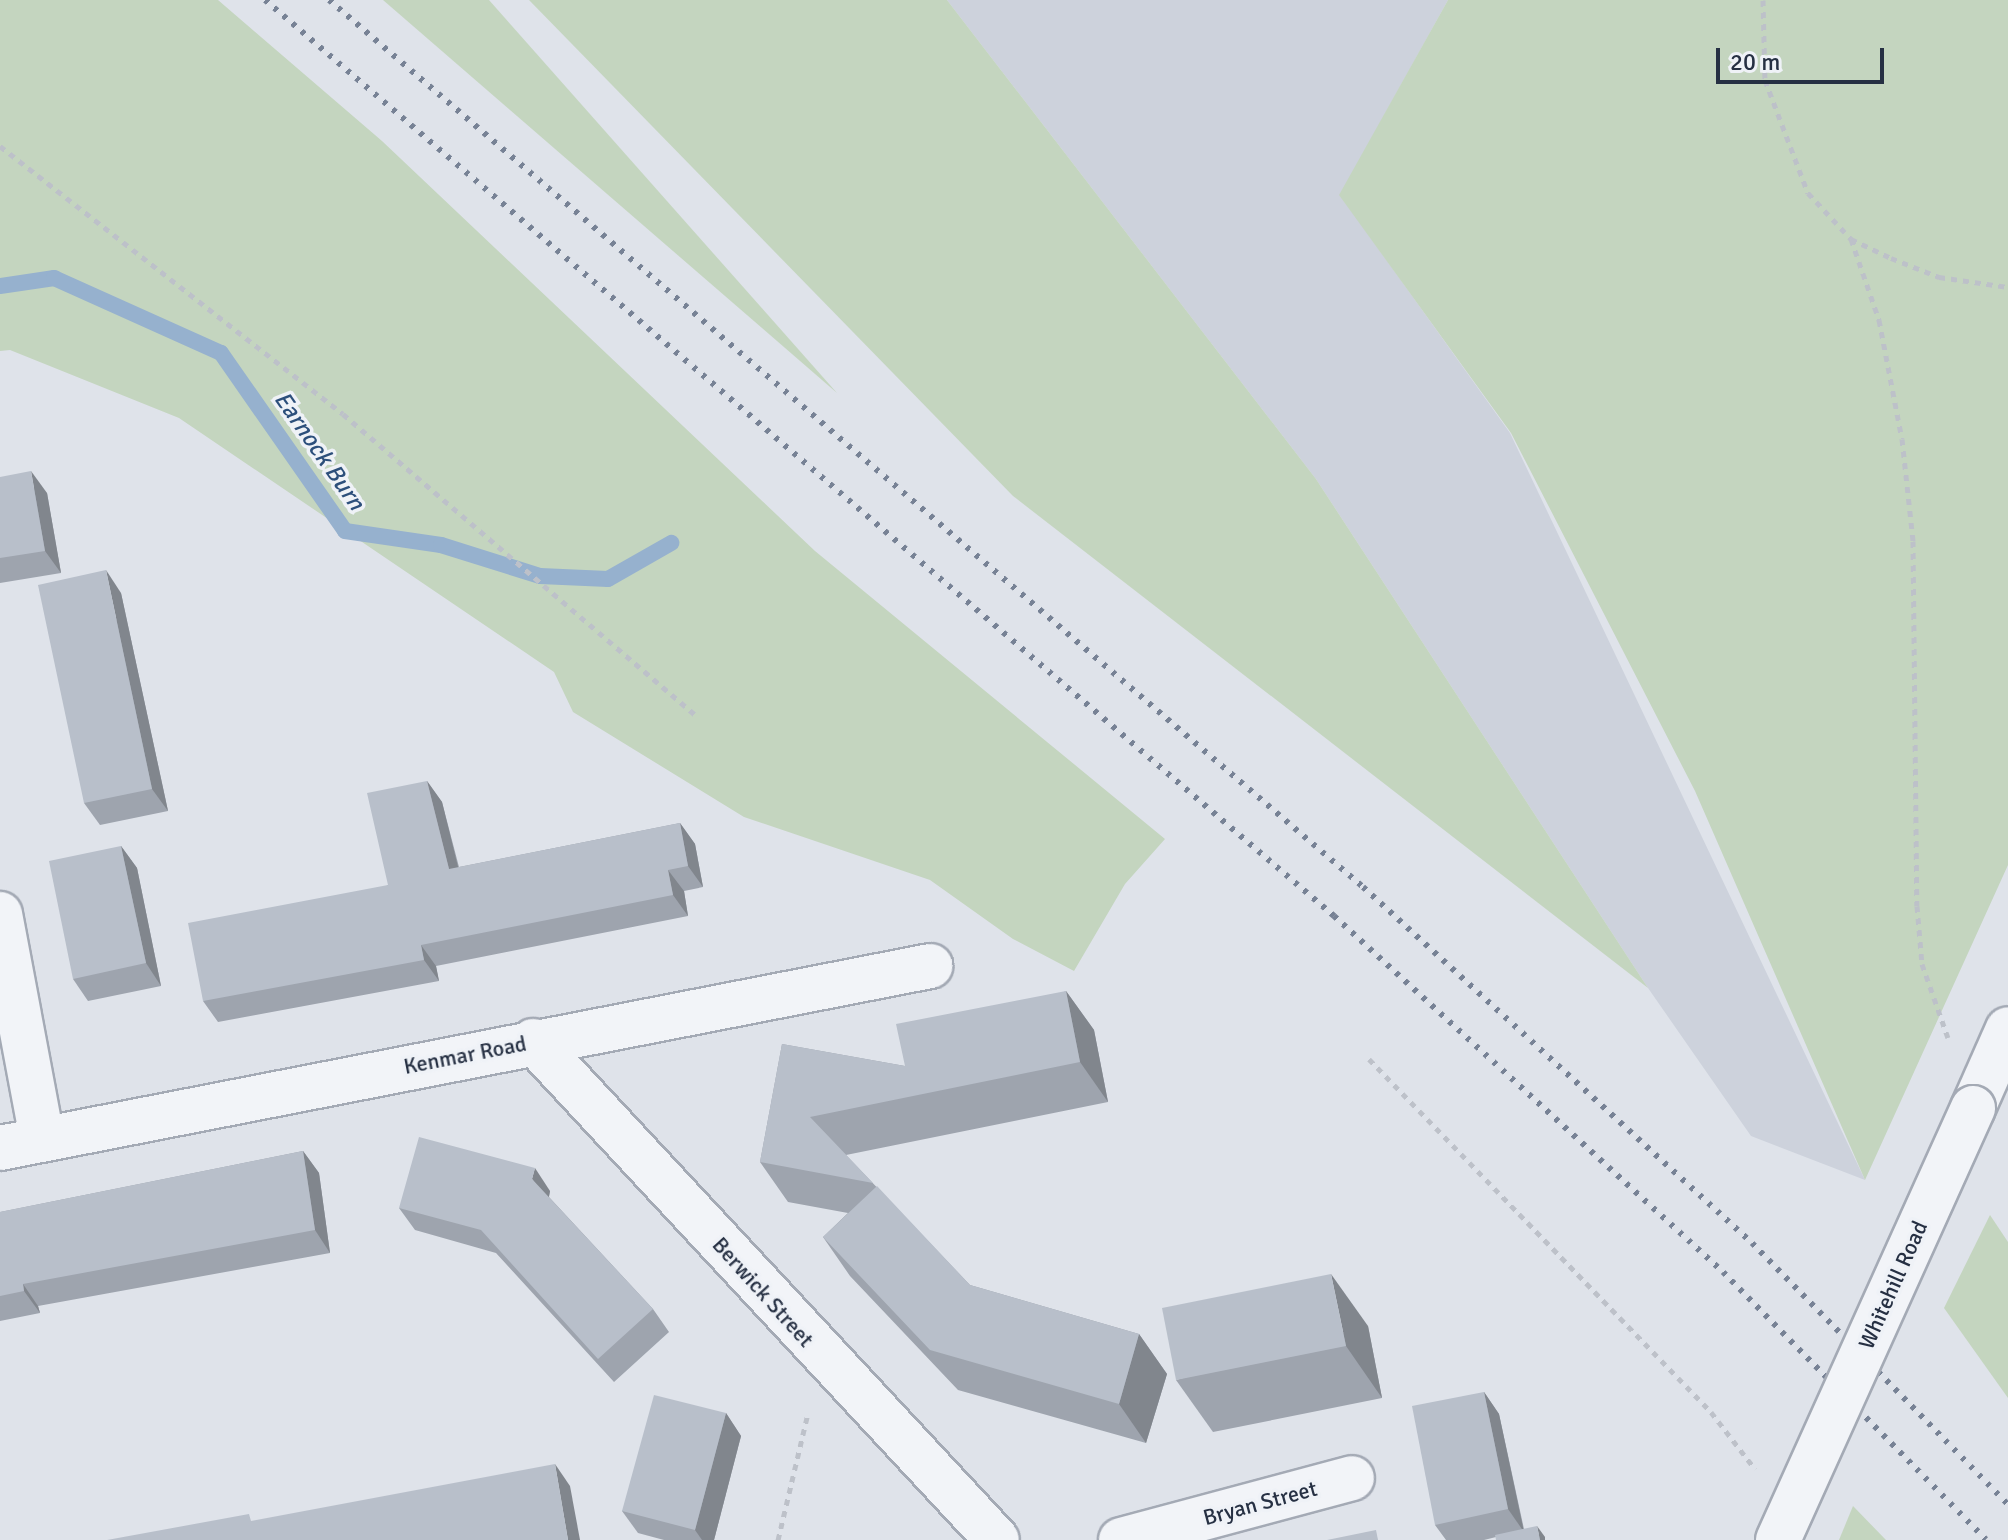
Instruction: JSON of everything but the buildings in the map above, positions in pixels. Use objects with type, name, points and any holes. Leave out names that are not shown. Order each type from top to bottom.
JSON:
[{"type":"street","points":[[0,914],[42,1139]]},
{"type":"street","name":"Kenmar Road","points":[[0,1148],[533,1041],[930,966]]},
{"type":"street","name":"Whitehill Road","points":[[1778,1540],[2008,1029]]},
{"type":"street","name":"Berwick Street","points":[[533,1041],[822,1356],[997,1540]]},
{"type":"street","name":"Bryan Street","points":[[1121,1540],[1352,1478]]},
{"type":"path","points":[[1763,0],[1765,80],[1778,126],[1808,193],[1851,239],[1939,277],[2008,287]]},
{"type":"path","points":[[0,146],[62,200],[343,414],[697,716]]},
{"type":"path","points":[[1851,239],[1879,320],[1902,439],[1913,541],[1917,906],[1922,964],[1973,1108]]},
{"type":"path","points":[[1369,1059],[1711,1412],[1764,1482]]},
{"type":"path","points":[[778,1540],[822,1356]]},
{"type":"shaded area","points":[[947,0],[1448,0],[1340,195],[1510,433],[1865,1180],[1751,1136],[1648,988],[1316,479]]},
{"type":"green space","points":[[0,0],[218,0],[382,141],[815,551],[1165,839],[1125,884],[1074,971],[1013,939],[930,880],[744,817],[573,712],[554,672],[179,418],[10,350],[0,351]]},
{"type":"green space","points":[[383,0],[489,0],[837,393]]},
{"type":"green space","points":[[529,0],[947,0],[1316,479],[1648,988],[1013,496]]},
{"type":"green space","points":[[1448,0],[2008,0],[2008,865],[1865,1180],[1695,791],[1511,433],[1339,195]]},
{"type":"green space","points":[[1990,1215],[2008,1242],[2008,1398],[1944,1308]]},
{"type":"green space","points":[[1853,1506],[1886,1540],[1839,1540]]},
{"type":"waterway","name":"Earnock Burn","points":[[0,286],[54,278],[221,353],[345,531],[441,545],[540,576],[608,579],[671,543]]},
{"type":"railway","points":[[265,0],[1334,916],[1723,1272],[1986,1540]]},
{"type":"railway","points":[[329,0],[1363,887],[1752,1243],[2008,1504]]}]
